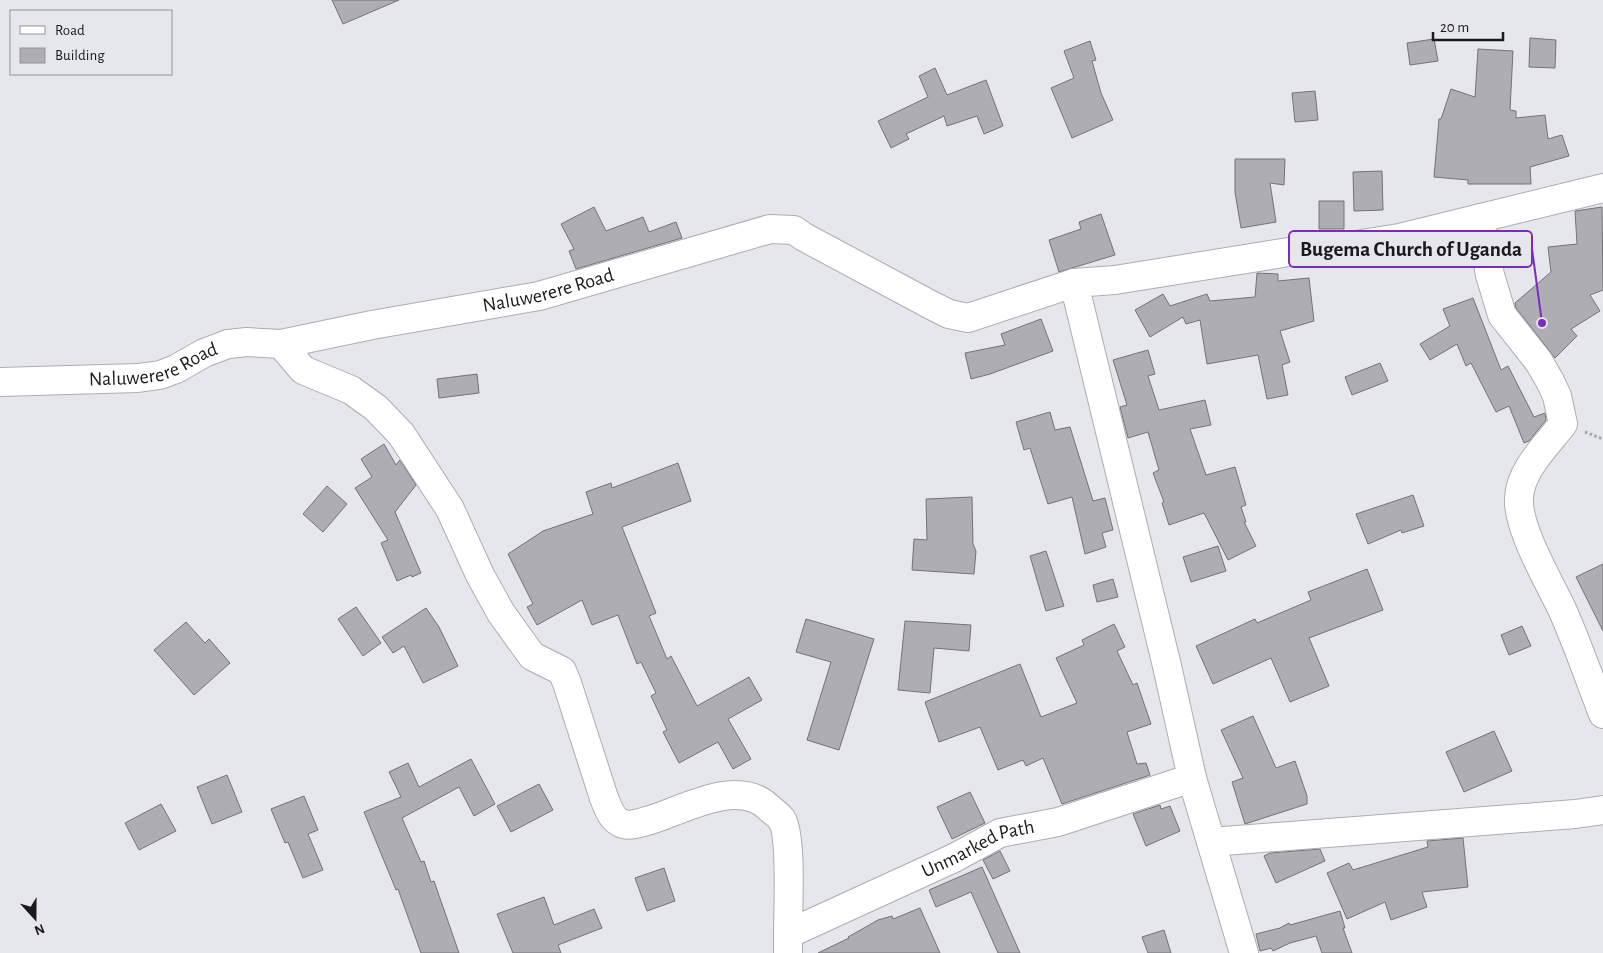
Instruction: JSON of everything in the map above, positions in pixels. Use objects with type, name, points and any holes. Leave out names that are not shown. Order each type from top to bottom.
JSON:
[{"type":"street","name":"Naluwerere Road","points":[[0,382],[138,378],[160,375],[176,369],[204,353],[228,344],[247,342],[281,344],[540,296],[770,229],[794,230],[804,238],[930,306],[957,317],[968,318],[1074,283],[1116,280],[1295,251],[1349,246],[1391,239],[1603,188]]},
{"type":"street","points":[[1480,218],[1490,275],[1502,315],[1539,362],[1550,381],[1557,396],[1563,424],[1532,464],[1521,484],[1518,499],[1520,518],[1561,608],[1603,714]]},
{"type":"street","points":[[1074,283],[1168,666],[1192,778],[1244,953]]},
{"type":"street","points":[[281,344],[303,370],[351,390],[376,408],[401,434],[450,509],[480,576],[501,613],[532,656],[562,671],[604,798],[612,816],[620,823],[633,825],[724,794],[740,794],[762,801],[782,820],[788,845],[788,943]]},
{"type":"street","name":"Unmarked Path","points":[[788,943],[1000,834],[1058,822],[1192,778]]},
{"type":"street","points":[[1211,842],[1574,814],[1603,810]]},
{"type":"building","points":[[332,0],[399,0],[343,24]]},
{"type":"building","points":[[1530,38],[1556,40],[1555,68],[1529,67]]},
{"type":"building","points":[[1434,39],[1438,61],[1410,65],[1407,43]]},
{"type":"building","points":[[1090,41],[1096,60],[1092,61],[1101,93],[1113,120],[1072,138],[1051,88],[1074,78],[1064,51]]},
{"type":"building","points":[[1478,49],[1513,51],[1510,110],[1516,111],[1516,118],[1545,115],[1548,139],[1562,135],[1569,156],[1530,167],[1531,184],[1468,184],[1468,180],[1434,177],[1439,119],[1441,119],[1451,89],[1475,97]]},
{"type":"building","points":[[935,68],[947,95],[986,80],[1003,126],[984,134],[977,116],[947,126],[944,116],[906,134],[909,139],[891,148],[878,121],[928,97],[919,76]]},
{"type":"building","points":[[1315,91],[1318,120],[1295,122],[1292,93]]},
{"type":"building","points":[[1235,159],[1285,159],[1284,185],[1270,183],[1276,222],[1241,228],[1235,192]]},
{"type":"building","points":[[1382,171],[1383,210],[1354,211],[1353,172]]},
{"type":"building","points":[[1319,201],[1344,201],[1344,229],[1319,229]]},
{"type":"building","points":[[594,207],[606,231],[643,217],[649,232],[676,222],[682,238],[576,269],[569,251],[574,249],[561,224]]},
{"type":"building","points":[[1602,207],[1603,290],[1590,295],[1600,311],[1571,329],[1577,336],[1555,358],[1516,308],[1515,303],[1551,272],[1548,247],[1577,244],[1575,211]]},
{"type":"building","points":[[1101,214],[1115,255],[1059,272],[1049,240],[1081,229],[1079,222]]},
{"type":"building","points":[[1257,273],[1278,274],[1278,281],[1309,278],[1314,321],[1280,331],[1290,362],[1282,365],[1288,395],[1267,399],[1258,355],[1207,364],[1200,320],[1186,324],[1183,317],[1150,337],[1135,310],[1163,294],[1170,306],[1207,294],[1210,301],[1255,297]]},
{"type":"building","points":[[1473,298],[1501,370],[1508,366],[1534,417],[1545,413],[1546,420],[1529,441],[1524,443],[1509,406],[1496,412],[1471,363],[1466,366],[1457,344],[1430,360],[1420,344],[1450,326],[1443,309]]},
{"type":"building","points":[[1041,319],[1053,351],[971,379],[965,353],[1005,345],[1001,334]]},
{"type":"building","points":[[1148,350],[1155,374],[1148,376],[1159,410],[1205,400],[1211,425],[1190,429],[1206,475],[1235,467],[1246,505],[1241,507],[1246,522],[1244,522],[1256,546],[1228,560],[1204,513],[1169,525],[1162,503],[1164,502],[1153,473],[1159,470],[1148,432],[1128,438],[1120,407],[1127,405],[1113,360]]},
{"type":"building","points":[[1380,363],[1388,381],[1352,395],[1345,377]]},
{"type":"building","points":[[477,374],[479,393],[439,398],[437,379]]},
{"type":"building","points":[[1050,412],[1055,430],[1070,427],[1093,501],[1105,498],[1113,530],[1102,533],[1106,547],[1085,554],[1072,497],[1048,504],[1030,448],[1024,450],[1016,422]]},
{"type":"building","points":[[384,444],[396,465],[400,460],[416,485],[395,512],[421,573],[397,581],[381,543],[388,540],[355,488],[372,477],[361,459]]},
{"type":"building","points":[[678,463],[691,501],[622,527],[656,613],[649,616],[667,659],[671,656],[697,706],[749,677],[762,700],[728,719],[751,759],[733,769],[718,742],[679,763],[663,732],[667,730],[651,696],[656,693],[641,662],[637,664],[618,615],[592,625],[582,600],[537,625],[527,607],[533,604],[508,554],[543,531],[593,514],[586,492],[611,483],[612,488]]},
{"type":"building","points":[[327,486],[347,504],[323,532],[303,514]]},
{"type":"building","points":[[1413,495],[1424,526],[1402,533],[1401,530],[1368,544],[1356,514]]},
{"type":"building","points":[[972,497],[973,544],[976,551],[974,574],[912,570],[914,539],[927,540],[926,499]]},
{"type":"building","points":[[1218,546],[1226,571],[1191,582],[1183,557]]},
{"type":"building","points":[[1046,551],[1064,606],[1046,611],[1030,556]]},
{"type":"building","points":[[1603,564],[1603,631],[1576,577]]},
{"type":"building","points":[[1367,569],[1383,610],[1309,638],[1329,686],[1290,702],[1271,658],[1213,684],[1196,646],[1255,619],[1257,623],[1311,600],[1308,592]]},
{"type":"building","points":[[1113,579],[1118,597],[1097,602],[1093,585]]},
{"type":"building","points":[[356,607],[381,643],[363,656],[338,619]]},
{"type":"building","points":[[426,608],[439,627],[458,666],[423,683],[404,646],[393,653],[382,637]]},
{"type":"building","points":[[806,619],[874,639],[839,750],[807,740],[831,662],[796,652]]},
{"type":"building","points":[[905,621],[971,625],[969,651],[934,648],[930,693],[898,690]]},
{"type":"building","points":[[186,622],[205,643],[209,639],[230,663],[194,695],[154,650]]},
{"type":"building","points":[[1114,624],[1125,647],[1117,651],[1133,685],[1137,683],[1151,724],[1127,732],[1137,764],[1146,763],[1150,775],[1062,804],[1043,758],[1026,766],[1023,760],[998,770],[980,727],[939,742],[925,702],[1020,664],[1041,717],[1077,703],[1056,658],[1084,645],[1082,640]]},
{"type":"building","points":[[1522,626],[1531,646],[1509,655],[1501,635]]},
{"type":"building","points":[[1253,716],[1276,768],[1295,761],[1307,796],[1307,804],[1245,824],[1232,782],[1243,778],[1221,730]]},
{"type":"building","points":[[1494,731],[1512,771],[1464,792],[1446,752]]},
{"type":"building","points":[[471,759],[495,804],[474,816],[459,787],[402,818],[421,862],[424,861],[431,882],[434,881],[459,953],[421,953],[398,889],[396,890],[364,812],[401,797],[389,772],[408,763],[419,787]]},
{"type":"building","points":[[227,775],[242,812],[212,824],[197,787]]},
{"type":"building","points":[[539,784],[553,810],[511,832],[497,806]]},
{"type":"building","points":[[970,792],[985,823],[952,839],[937,807]]},
{"type":"building","points":[[304,796],[318,830],[308,834],[323,870],[303,878],[288,842],[285,843],[271,809]]},
{"type":"building","points":[[161,804],[176,831],[139,850],[125,823]]},
{"type":"building","points":[[1160,805],[1161,809],[1170,806],[1180,831],[1146,846],[1133,814]]},
{"type":"building","points":[[1463,838],[1468,887],[1422,892],[1427,907],[1391,920],[1385,902],[1347,919],[1327,873],[1349,863],[1353,870],[1428,847],[1427,841]]},
{"type":"building","points":[[1320,849],[1325,861],[1276,883],[1264,856],[1270,853]]},
{"type":"building","points":[[1000,851],[1010,871],[993,879],[983,860]]},
{"type":"building","points":[[982,867],[1020,953],[998,953],[971,892],[936,907],[929,890]]},
{"type":"building","points":[[664,868],[675,901],[647,911],[635,878]]},
{"type":"building","points":[[544,897],[554,925],[594,909],[602,928],[558,945],[561,953],[513,953],[497,914]]},
{"type":"building","points":[[920,908],[940,953],[818,953],[849,938],[878,920],[892,916],[893,919]]},
{"type":"building","points":[[1340,911],[1345,928],[1343,928],[1352,953],[1322,953],[1316,936],[1290,943],[1273,951],[1271,948],[1260,951],[1256,934],[1280,928],[1289,923],[1290,925]]},
{"type":"building","points":[[1164,930],[1171,953],[1148,953],[1142,937]]},
{"type":"place","name":"Bugema Church of Uganda","points":[[1542,323]]}]
